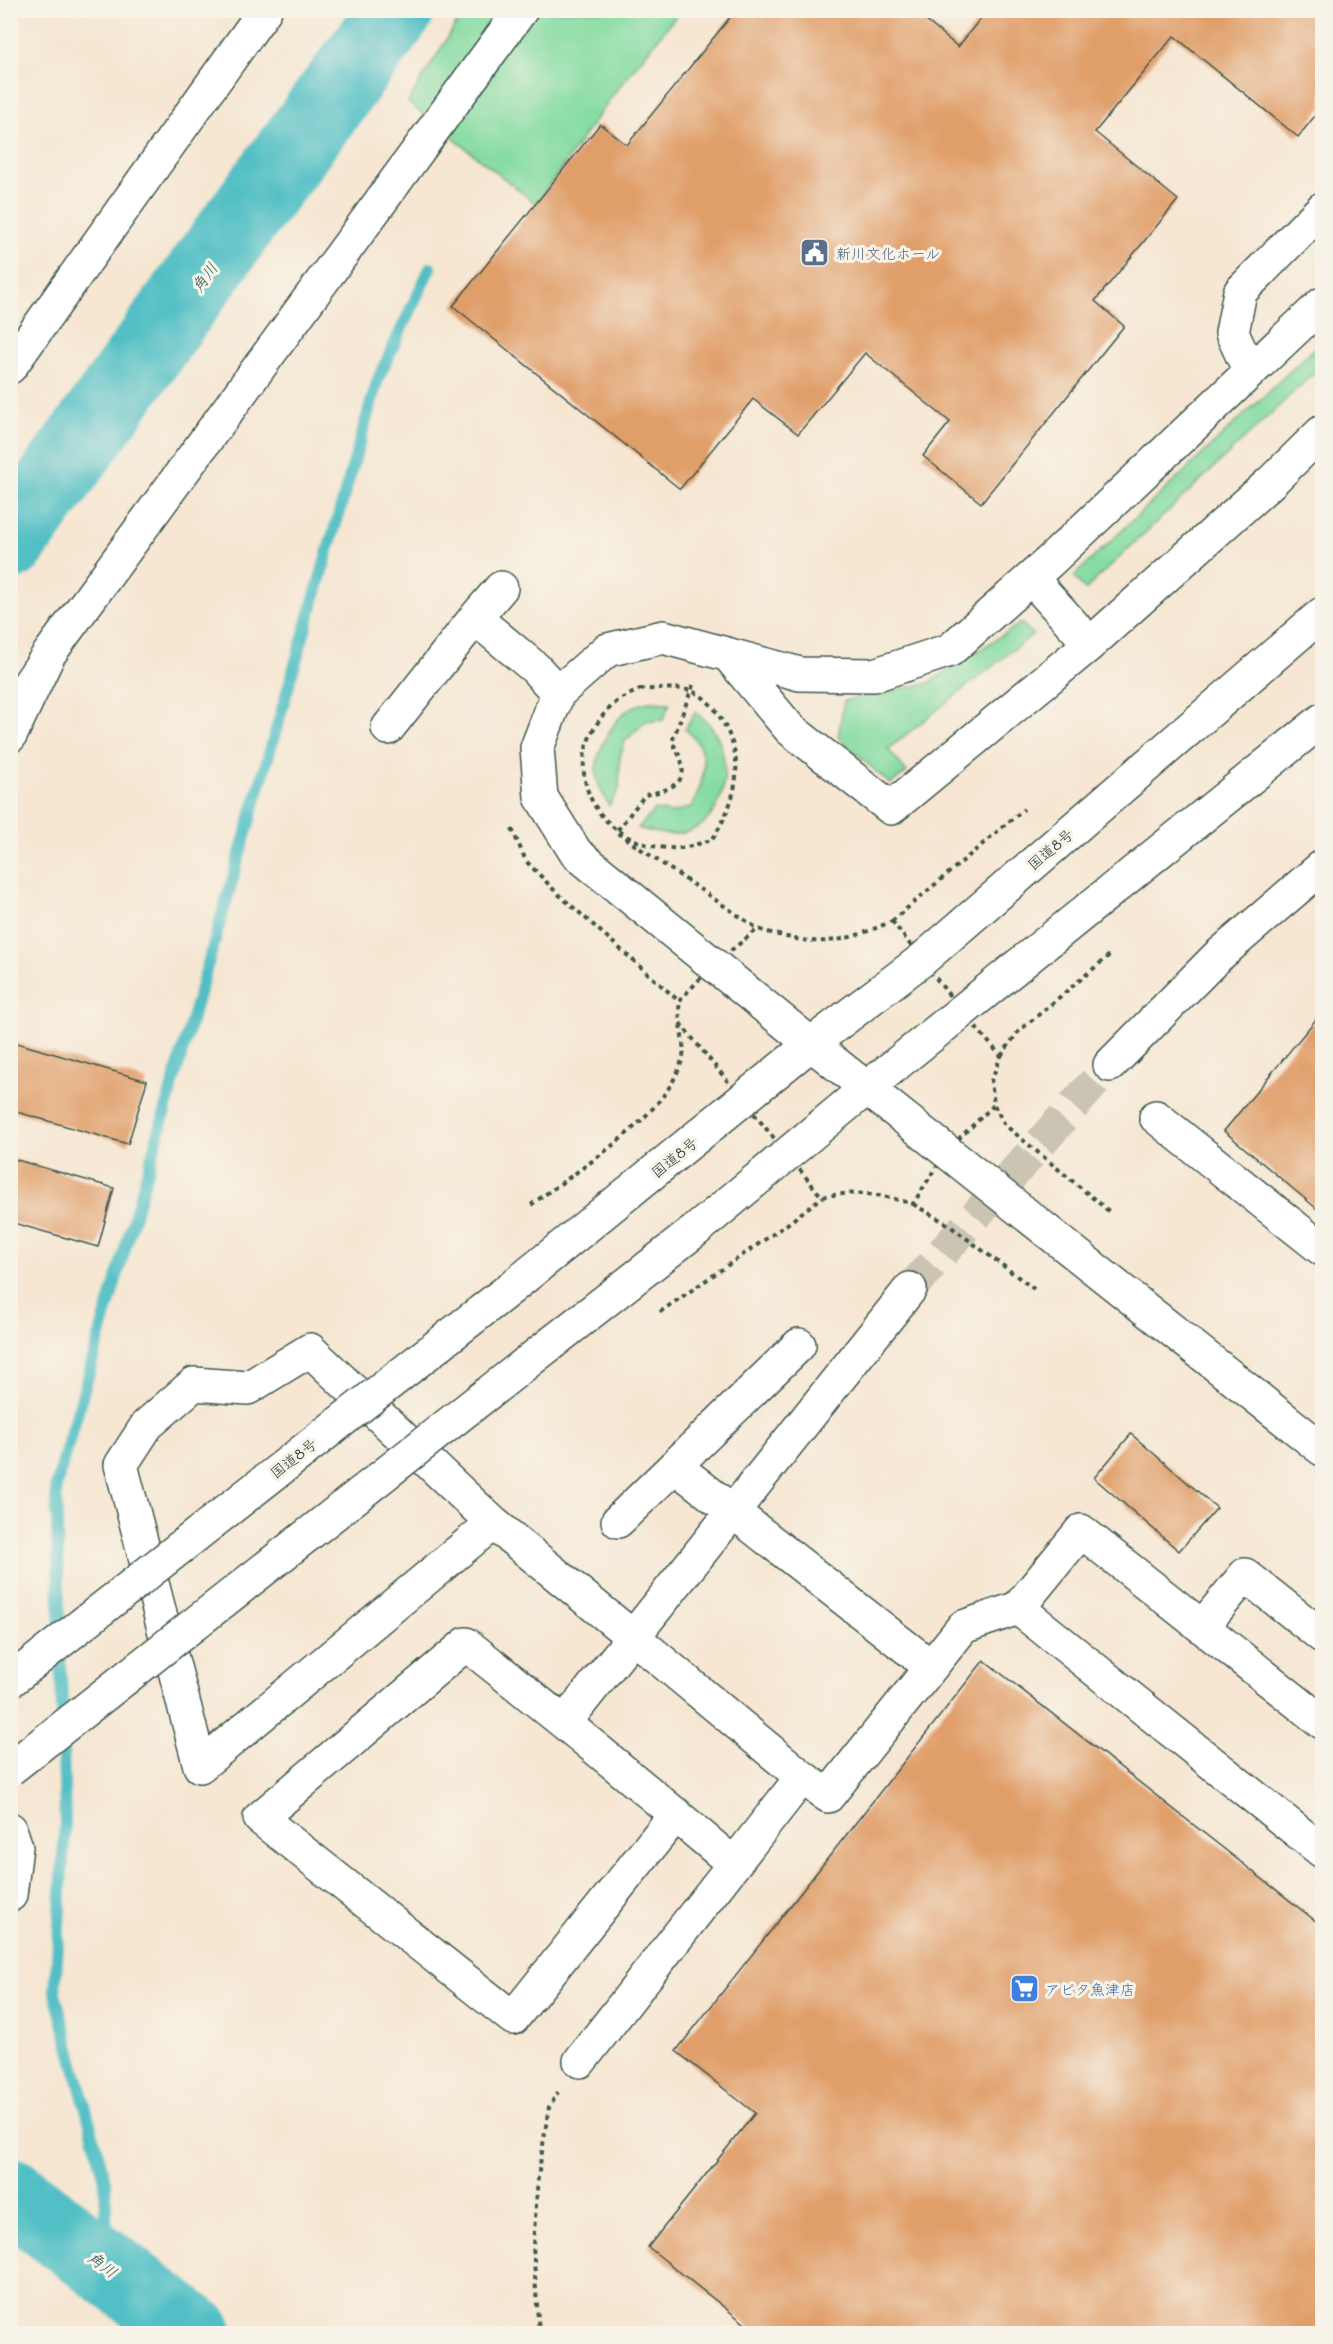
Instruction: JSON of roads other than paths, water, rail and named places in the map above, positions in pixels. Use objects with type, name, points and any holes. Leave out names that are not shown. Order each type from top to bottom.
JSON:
[{"type":"main road","points":[[10,367],[265,10]]},
{"type":"main road","points":[[10,712],[49,654],[521,10]]},
{"type":"main road","points":[[1250,372],[1232,333],[1240,292],[1323,208]]},
{"type":"main road","points":[[1323,304],[1031,578],[950,650],[874,675],[800,674],[663,637],[607,650],[558,693],[537,748],[541,797],[576,853],[811,1044],[1323,1449]]},
{"type":"main road","points":[[714,652],[790,729],[891,808],[1090,644],[1271,482],[1323,432]]},
{"type":"main road","points":[[1031,578],[1090,644]]},
{"type":"main road","points":[[388,728],[501,588]]},
{"type":"main road","name":"国道8号","points":[[10,1681],[510,1288],[811,1044],[923,959],[1323,614]]},
{"type":"main road","points":[[475,618],[535,668],[558,693]]},
{"type":"main road","points":[[10,736],[49,654]]},
{"type":"main road","points":[[10,1768],[696,1230],[868,1087],[1323,720]]},
{"type":"main road","points":[[1110,1065],[1217,957],[1323,867]]},
{"type":"main road","points":[[1156,1117],[1323,1249]]},
{"type":"main road","points":[[565,1722],[910,1288]]},
{"type":"main road","points":[[618,1521],[799,1345]]},
{"type":"main road","points":[[493,1523],[200,1766],[122,1465],[147,1425],[194,1384],[248,1388],[310,1350],[493,1523],[828,1796],[963,1627],[1018,1608],[1081,1531],[1323,1722]]},
{"type":"main road","points":[[676,1467],[930,1666]]},
{"type":"main road","points":[[1202,1627],[1245,1575],[1323,1636]]},
{"type":"main road","points":[[1018,1608],[1323,1851]]},
{"type":"main road","points":[[676,1814],[513,2018],[260,1818],[466,1644],[565,1722],[676,1814],[734,1864]]},
{"type":"main road","points":[[580,2061],[802,1777]]},
{"type":"main road","points":[[10,1829],[16,1847],[10,1895]]},
{"type":"waterway","points":[[376,10],[389,22]]},
{"type":"waterway","name":"角川","points":[[10,543],[241,220],[397,10]]},
{"type":"waterway","points":[[108,2269],[105,2180],[55,1993],[65,1823],[56,1486],[378,379],[430,268]]},
{"type":"waterway","name":"角川","points":[[10,2194],[196,2334]]},
{"type":"tunnel","points":[[910,1289],[1110,1065]]},
{"type":"place","name":"新川文化ホール","points":[[815,253]]},
{"type":"place","name":"アピタ魚津店","points":[[1024,1989]]}]
